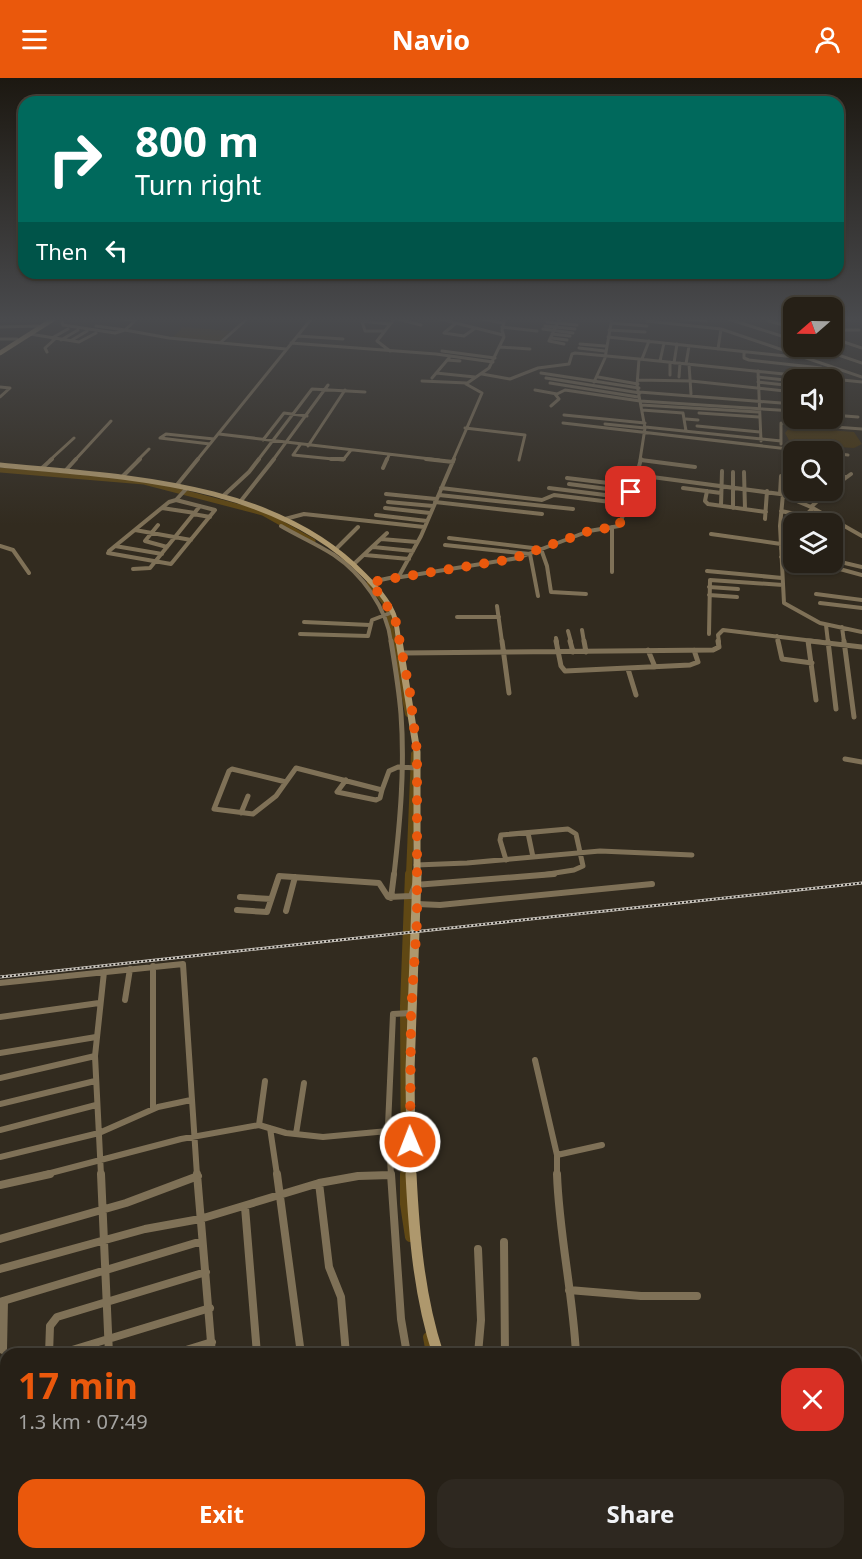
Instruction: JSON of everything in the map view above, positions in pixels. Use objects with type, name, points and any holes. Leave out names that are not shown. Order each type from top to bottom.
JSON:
[{"type":"street","points":[[0,397],[10,388],[1,387]]},
{"type":"street","points":[[176,486],[256,387]]},
{"type":"street","points":[[222,497],[242,480],[274,441],[312,388],[319,387]]},
{"type":"street","points":[[240,502],[287,443],[326,387]]},
{"type":"street","points":[[332,387],[364,392]]},
{"type":"street","points":[[395,578],[409,559],[427,521],[465,428],[482,393],[469,387]]},
{"type":"street","points":[[576,387],[640,394],[667,387]]},
{"type":"street","points":[[584,393],[591,387]]},
{"type":"street","points":[[599,387],[693,405],[759,410]]},
{"type":"street","points":[[620,387],[682,413],[686,419],[686,431]]},
{"type":"street","points":[[371,582],[503,561],[530,554],[589,531],[620,525],[641,460],[645,428],[640,387]]},
{"type":"street","points":[[691,387],[693,405],[699,410],[759,417]]},
{"type":"street","points":[[749,387],[783,391]]},
{"type":"street","points":[[757,388],[762,446]]},
{"type":"street","points":[[308,446],[345,390]]},
{"type":"street","points":[[534,390],[555,394],[563,390],[584,393],[692,394],[783,403]]},
{"type":"street","points":[[551,406],[559,399],[555,394]]},
{"type":"street","points":[[699,410],[783,411]]},
{"type":"street","points":[[697,432],[699,410]]},
{"type":"street","points":[[263,440],[284,413],[307,416]]},
{"type":"street","points":[[564,415],[602,424],[782,448],[780,423],[783,423]]},
{"type":"street","points":[[843,416],[858,417]]},
{"type":"street","points":[[686,419],[698,420]]},
{"type":"street","points":[[66,470],[111,421]]},
{"type":"street","points":[[563,423],[602,424],[781,441]]},
{"type":"street","points":[[697,426],[760,432]]},
{"type":"street","points":[[843,427],[862,429]]},
{"type":"street","points":[[465,428],[525,435],[519,460]]},
{"type":"street","points":[[210,444],[160,438],[166,434],[214,439]]},
{"type":"street","points":[[219,434],[453,462]]},
{"type":"street","points":[[42,468],[74,438]]},
{"type":"street","points":[[300,445],[293,455],[343,460],[351,450]]},
{"type":"street","points":[[122,477],[149,449]]},
{"type":"street","points":[[383,468],[389,454]]},
{"type":"street","points":[[843,454],[848,455]]},
{"type":"street","points":[[641,460],[695,467]]},
{"type":"street","points":[[0,465],[122,477],[222,497],[285,519],[337,548],[354,563],[371,582],[390,613],[402,653],[416,742],[402,804],[392,898]]},
{"type":"street","points":[[721,506],[722,471]]},
{"type":"street","points":[[733,472],[733,508]]},
{"type":"street","points":[[744,472],[745,509]]},
{"type":"street","points":[[637,475],[795,496],[862,536]]},
{"type":"street","points":[[781,476],[783,601],[786,605],[826,625],[862,632]]},
{"type":"street","points":[[843,476],[849,476]]},
{"type":"street","points":[[843,480],[849,476]]},
{"type":"street","points":[[567,478],[633,486]]},
{"type":"street","points":[[569,484],[631,492]]},
{"type":"street","points":[[441,488],[544,500],[554,495],[627,504]]},
{"type":"street","points":[[549,488],[629,498]]},
{"type":"street","points":[[683,488],[721,493]]},
{"type":"street","points":[[176,500],[185,491]]},
{"type":"street","points":[[706,491],[707,504],[766,512]]},
{"type":"street","points":[[765,519],[767,491]]},
{"type":"street","points":[[379,515],[388,502],[389,494],[542,514]]},
{"type":"street","points":[[176,500],[215,509],[171,564],[109,552],[170,501],[176,500]]},
{"type":"street","points":[[388,502],[436,501],[573,509]]},
{"type":"street","points":[[781,511],[805,516],[818,501]]},
{"type":"street","points":[[133,569],[149,569],[200,506]]},
{"type":"street","points":[[162,507],[210,518]]},
{"type":"street","points":[[385,508],[430,513]]},
{"type":"street","points":[[285,519],[304,514],[424,527]]},
{"type":"street","points":[[379,515],[427,521]]},
{"type":"street","points":[[158,525],[145,541],[168,547]]},
{"type":"street","points":[[281,526],[338,558],[390,613],[401,713],[411,768],[417,885],[408,1013],[411,1176],[420,1273],[428,1323],[436,1348]]},
{"type":"street","points":[[337,548],[358,527]]},
{"type":"street","points":[[612,527],[612,572]]},
{"type":"street","points":[[135,530],[191,540]]},
{"type":"street","points":[[354,563],[387,533]]},
{"type":"street","points":[[711,534],[781,546]]},
{"type":"street","points":[[450,538],[541,549]]},
{"type":"street","points":[[381,539],[417,542]]},
{"type":"street","points":[[445,544],[530,554]]},
{"type":"street","points":[[0,546],[13,550],[29,573]]},
{"type":"street","points":[[115,546],[162,554]]},
{"type":"street","points":[[373,547],[413,550]]},
{"type":"street","points":[[541,549],[547,566],[551,592],[586,594]]},
{"type":"street","points":[[530,554],[538,596]]},
{"type":"street","points":[[365,555],[409,559]]},
{"type":"street","points":[[843,563],[862,567]]},
{"type":"street","points":[[843,570],[862,575]]},
{"type":"street","points":[[707,572],[782,578]]},
{"type":"street","points":[[709,634],[709,581],[712,579],[783,585]]},
{"type":"street","points":[[709,587],[738,589]]},
{"type":"street","points":[[816,594],[862,600]]},
{"type":"street","points":[[709,595],[737,597]]},
{"type":"street","points":[[820,603],[862,608]]},
{"type":"street","points":[[497,606],[509,693]]},
{"type":"street","points":[[300,634],[368,636],[372,620],[390,613]]},
{"type":"street","points":[[457,617],[498,617]]},
{"type":"street","points":[[304,622],[370,625]]},
{"type":"street","points":[[826,625],[836,709]]},
{"type":"street","points":[[842,627],[854,717]]},
{"type":"street","points":[[568,630],[573,652]]},
{"type":"street","points":[[582,630],[586,652]]},
{"type":"street","points":[[402,653],[718,649],[718,635],[721,630],[862,647]]},
{"type":"street","points":[[777,636],[782,659],[812,663]]},
{"type":"street","points":[[556,638],[561,668],[565,671],[655,668],[697,663],[694,650]]},
{"type":"street","points":[[808,640],[816,700]]},
{"type":"street","points":[[648,650],[655,668]]},
{"type":"street","points":[[628,669],[636,695]]},
{"type":"street","points":[[845,759],[862,762]]},
{"type":"street","points":[[286,782],[230,770],[214,809],[253,814],[259,807],[273,799],[298,768],[382,790]]},
{"type":"street","points":[[346,780],[337,792],[376,800],[380,798],[389,771],[411,768]]},
{"type":"street","points":[[241,813],[248,796]]},
{"type":"street","points":[[237,910],[267,912],[277,876],[378,883],[382,885],[388,897],[402,898],[410,897],[413,886],[417,885],[474,882],[575,870],[583,866],[573,830],[501,836],[506,860]]},
{"type":"street","points":[[528,833],[533,857]]},
{"type":"street","points":[[416,865],[506,860],[580,852],[624,851],[692,855]]},
{"type":"street","points":[[286,912],[295,877]]},
{"type":"street","points":[[417,904],[440,905],[652,884]]},
{"type":"street","points":[[240,897],[271,899]]},
{"type":"street","points":[[0,983],[183,964],[191,1100],[196,1136],[200,1219],[212,1348]]},
{"type":"street","points":[[153,966],[153,1109]]},
{"type":"street","points":[[125,1000],[130,969]]},
{"type":"street","points":[[104,972],[96,1037],[95,1081],[109,1348]]},
{"type":"street","points":[[0,1017],[99,1004]]},
{"type":"street","points":[[406,1348],[400,1319],[388,1131],[393,1014],[408,1013]]},
{"type":"street","points":[[0,1053],[96,1037]]},
{"type":"street","points":[[0,1078],[95,1056]]},
{"type":"street","points":[[535,1060],[557,1155],[558,1196],[574,1316],[576,1348]]},
{"type":"street","points":[[0,1104],[95,1081]]},
{"type":"street","points":[[259,1125],[265,1081]]},
{"type":"street","points":[[296,1134],[304,1083]]},
{"type":"street","points":[[0,1157],[99,1132],[142,1116],[153,1109],[191,1100]]},
{"type":"street","points":[[0,1130],[96,1105]]},
{"type":"street","points":[[0,1185],[100,1162],[196,1136],[259,1125],[296,1134],[323,1137],[388,1131]]},
{"type":"street","points":[[270,1128],[300,1348]]},
{"type":"street","points":[[557,1155],[602,1145]]},
{"type":"street","points":[[0,1269],[102,1240],[200,1219],[280,1197],[319,1183],[358,1176],[391,1175]]},
{"type":"street","points":[[0,1239],[101,1210],[198,1176]]},
{"type":"street","points":[[319,1183],[329,1267],[335,1274],[339,1288],[345,1348]]},
{"type":"street","points":[[245,1206],[257,1348]]},
{"type":"street","points":[[3,1348],[2,1302],[104,1273],[202,1241]]},
{"type":"street","points":[[504,1242],[505,1348]]},
{"type":"street","points":[[478,1249],[482,1320],[479,1348]]},
{"type":"street","points":[[50,1348],[53,1320],[206,1272]]},
{"type":"street","points":[[569,1290],[641,1296],[697,1296]]},
{"type":"street","points":[[79,1348],[210,1308]]},
{"type":"street","points":[[192,1348],[212,1342]]},
{"type":"shaded area","points":[[788,429],[854,432],[862,444],[854,448],[843,447],[843,441],[789,441],[785,433]]},
{"type":"waterway","points":[[0,470],[144,482],[263,513],[313,541]]},
{"type":"waterway","points":[[369,583],[387,606],[394,642]]},
{"type":"waterway","points":[[394,641],[408,714]]},
{"type":"waterway","points":[[409,875],[414,754]]},
{"type":"waterway","points":[[405,1175],[404,1006],[409,874]]},
{"type":"waterway","points":[[405,1175],[405,1204],[410,1237]]},
{"type":"waterway","points":[[428,1337],[430,1348]]},
{"type":"railway","points":[[0,977],[862,883]]},
{"type":"route","points":[[410,1142],[411,1013],[417,921],[417,752],[410,693],[395,618],[371,582],[512,559],[589,531],[602,527],[619,526],[631,492]]}]
